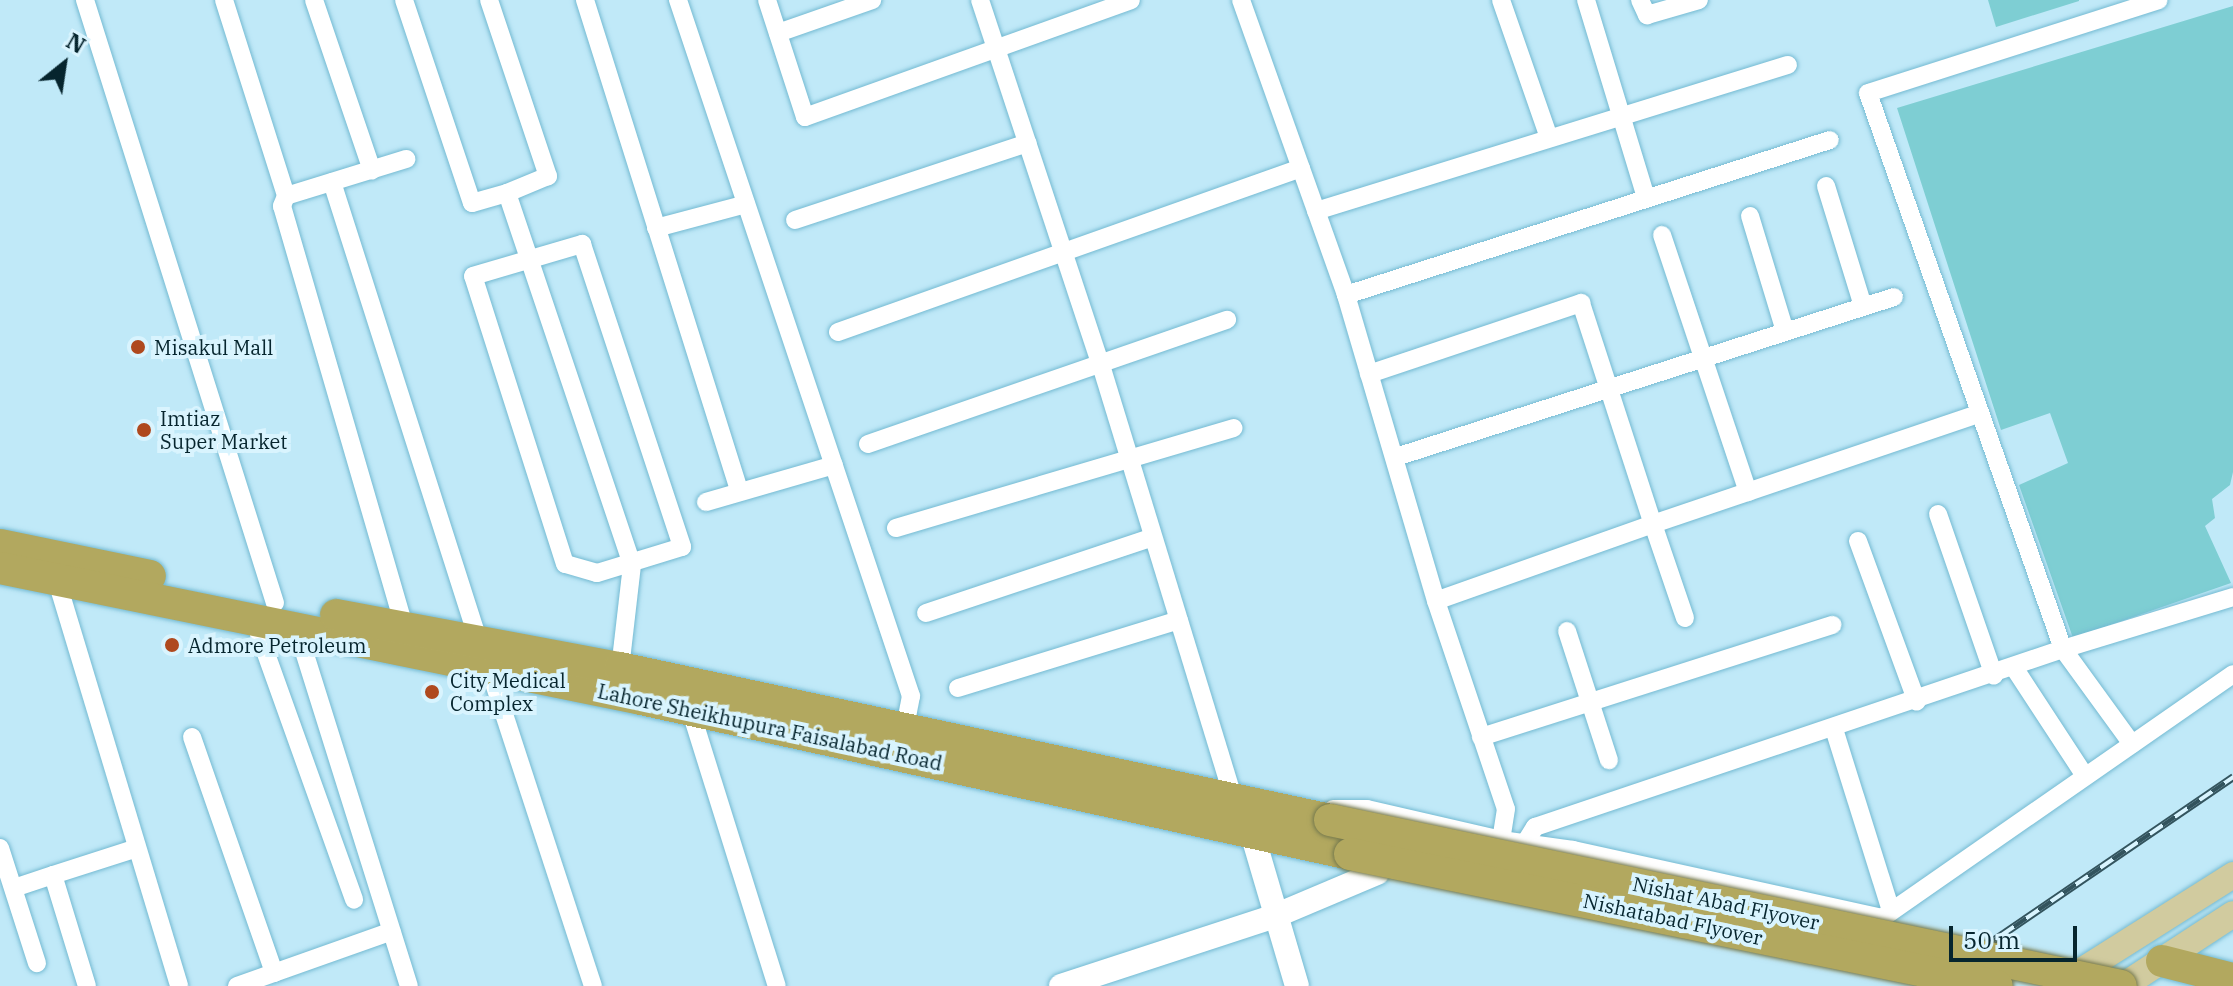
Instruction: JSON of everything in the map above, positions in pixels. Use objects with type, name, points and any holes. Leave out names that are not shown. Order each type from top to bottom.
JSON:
[{"type":"highway","name":"Lahore Sheikhupura Faisalabad Road","points":[[0,545],[265,612],[297,629],[484,655],[620,668],[904,733],[1251,815],[1350,854]]},
{"type":"highway","name":"Lahore Sheikhupura Faisalabad Road","points":[[0,568],[265,612],[404,627],[484,655],[690,709],[1251,815],[1330,820]]},
{"type":"highway","name":"Nishat Abad Flyover","points":[[1330,820],[2122,986]]},
{"type":"highway","name":"Nishatabad Flyover","points":[[1350,854],[1997,986]]},
{"type":"highway","points":[[2162,961],[2233,979]]},
{"type":"main road","points":[[2058,986],[2233,875]]},
{"type":"main road","points":[[2122,986],[2233,914]]},
{"type":"street","points":[[85,0],[265,612],[354,900]]},
{"type":"street","points":[[224,0],[286,196],[282,206],[404,627]]},
{"type":"street","points":[[314,0],[372,170]]},
{"type":"street","points":[[404,0],[472,203],[548,176],[489,0]]},
{"type":"street","points":[[585,0],[739,490]]},
{"type":"street","points":[[678,0],[911,696],[904,733]]},
{"type":"street","points":[[767,0],[805,117],[1131,0]]},
{"type":"street","points":[[778,33],[872,0]]},
{"type":"street","points":[[980,0],[1100,362],[1179,620],[1251,815],[1275,916],[1297,986]]},
{"type":"street","points":[[1241,0],[1346,295],[1436,601],[1506,809],[1501,840]]},
{"type":"street","points":[[1501,0],[1549,138]]},
{"type":"street","points":[[1586,0],[1646,197]]},
{"type":"street","points":[[1640,0],[1647,15],[1699,0]]},
{"type":"street","points":[[2132,744],[2063,649],[1978,414],[1868,93],[2159,0]]},
{"type":"street","points":[[1316,211],[1788,65]]},
{"type":"street","points":[[1346,295],[1830,140]]},
{"type":"street","points":[[795,220],[1028,143]]},
{"type":"street","points":[[286,196],[406,159]]},
{"type":"street","points":[[838,332],[1301,168]]},
{"type":"street","points":[[332,182],[593,986]]},
{"type":"street","points":[[1826,186],[1863,306]]},
{"type":"street","points":[[507,193],[526,259],[632,565],[620,668]]},
{"type":"street","points":[[656,228],[746,204]]},
{"type":"street","points":[[1750,216],[1785,331]]},
{"type":"street","points":[[1662,235],[1748,492]]},
{"type":"street","points":[[582,244],[682,547],[632,565],[597,573],[565,564],[473,276],[526,259],[582,244]]},
{"type":"street","points":[[1396,457],[1608,386],[1894,297]]},
{"type":"street","points":[[1369,374],[1581,303],[1685,618]]},
{"type":"street","points":[[868,444],[1227,320]]},
{"type":"street","points":[[1436,601],[1978,414]]},
{"type":"street","points":[[896,528],[1128,455],[1233,428]]},
{"type":"street","points":[[706,502],[834,465]]},
{"type":"street","points":[[1938,514],[1994,676]]},
{"type":"street","points":[[926,613],[1153,537]]},
{"type":"street","points":[[1858,541],[1917,702]]},
{"type":"street","points":[[56,578],[179,986]]},
{"type":"street","points":[[1525,843],[1535,827],[2015,669],[2063,649],[2233,597]]},
{"type":"street","points":[[958,688],[1179,620]]},
{"type":"street","points":[[1481,737],[1833,625]]},
{"type":"street","points":[[297,629],[409,986]]},
{"type":"street","points":[[1567,631],[1609,760]]},
{"type":"street","points":[[2015,669],[2085,776]]},
{"type":"street","points":[[1251,815],[1367,809],[1501,840],[1882,918],[2233,674]]},
{"type":"street","points":[[690,709],[777,986]]},
{"type":"street","points":[[1834,729],[1891,911]]},
{"type":"street","points":[[192,737],[274,973]]},
{"type":"street","points":[[0,848],[37,963]]},
{"type":"street","points":[[14,888],[137,848]]},
{"type":"street","points":[[1061,986],[1275,916],[1377,873]]},
{"type":"street","points":[[53,875],[87,986]]},
{"type":"street","points":[[237,986],[392,931]]},
{"type":"building","points":[[1988,0],[2079,0],[2079,1],[1996,27]]},
{"type":"building","points":[[2233,6],[2233,472],[2230,485],[2212,499],[2215,518],[2205,526],[2231,583],[2073,638],[2019,485],[2068,463],[2050,413],[2001,430],[1897,108]]},
{"type":"railway","points":[[1927,986],[2233,777]]},
{"type":"place","name":"Misakul Mall","points":[[138,347]]},
{"type":"place","name":"Imtiaz Super Market","points":[[144,430]]},
{"type":"place","name":"Admore Petroleum","points":[[172,645]]},
{"type":"place","name":"City Medical Complex","points":[[432,692]]}]
